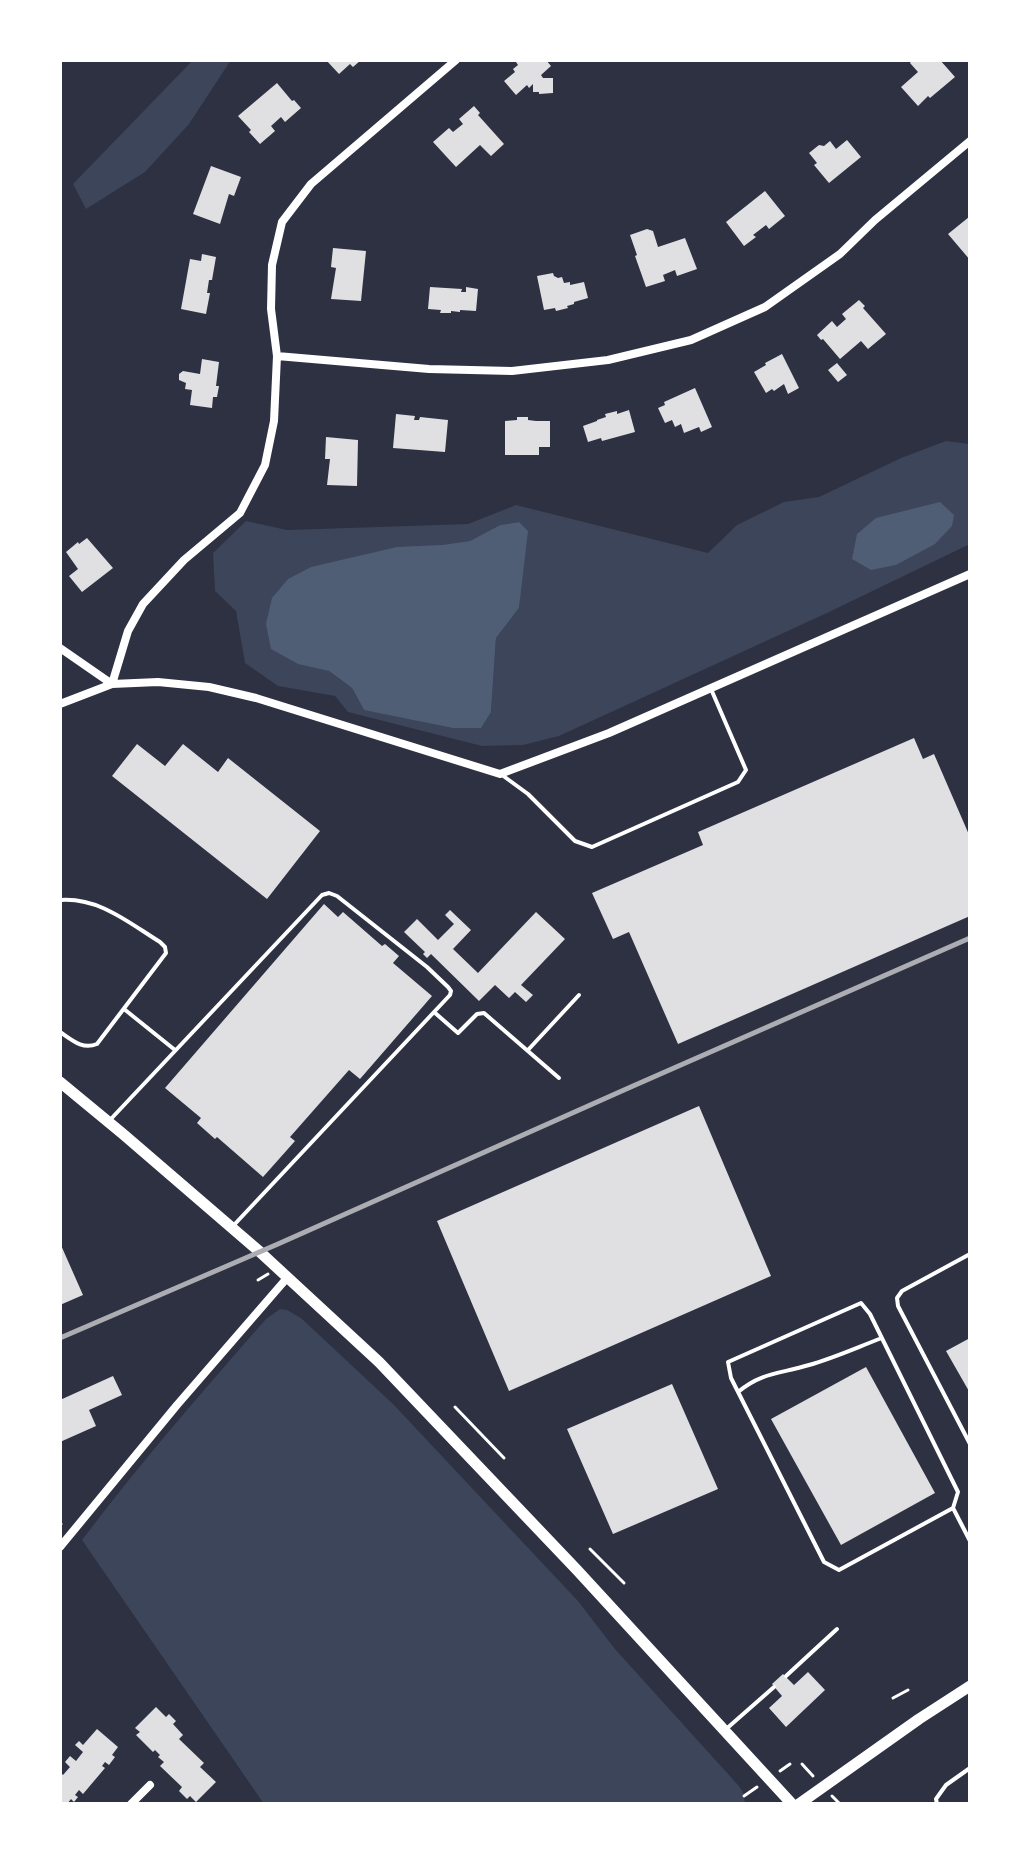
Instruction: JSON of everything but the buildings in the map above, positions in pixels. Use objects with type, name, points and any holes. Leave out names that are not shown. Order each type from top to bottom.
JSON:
[{"type":"main road","points":[[60,1082],[232,1228],[379,1362],[577,1570],[792,1804]]},
{"type":"main road","points":[[799,1804],[970,1686]]},
{"type":"street","points":[[112,684],[128,631],[143,604],[184,560],[240,513],[265,465],[274,421],[277,356],[271,309],[272,265],[282,222],[311,184],[456,60]]},
{"type":"street","points":[[277,356],[429,369],[512,371],[608,360],[691,340],[765,307],[840,254],[875,220],[970,141]]},
{"type":"street","points":[[60,704],[112,684],[158,682],[209,687],[256,698],[500,774],[609,733],[970,574]]},
{"type":"street","points":[[60,648],[112,684]]},
{"type":"street","points":[[61,1543],[287,1278]]},
{"type":"street","points":[[131,1804],[150,1785]]},
{"type":"lane","points":[[500,774],[528,794],[575,841],[592,847],[738,782],[746,770],[711,689]]},
{"type":"lane","points":[[108,1122],[322,895],[329,893],[337,896],[427,967],[448,987],[450,995],[232,1228]]},
{"type":"lane","points":[[60,900],[78,900],[103,906],[165,947],[166,953],[97,1044],[82,1047],[61,1036]]},
{"type":"lane","points":[[528,1050],[579,995]]},
{"type":"lane","points":[[124,1009],[175,1050]]},
{"type":"lane","points":[[434,1012],[458,1033],[477,1014],[484,1013],[559,1078]]},
{"type":"lane","points":[[970,1254],[902,1291],[897,1298],[898,1306],[970,1444]]},
{"type":"lane","points":[[861,1303],[882,1338],[958,1492],[953,1508],[839,1570],[824,1562],[731,1378],[728,1362],[861,1303]]},
{"type":"lane","points":[[738,1392],[767,1374],[809,1365],[882,1338]]},
{"type":"lane","points":[[953,1508],[970,1541]]},
{"type":"lane","points":[[786,1676],[837,1629]]},
{"type":"lane","points":[[724,1731],[774,1687]]},
{"type":"lane","points":[[937,1804],[936,1799],[946,1785],[970,1768]]},
{"type":"path","points":[[455,1407],[504,1458]]},
{"type":"path","points":[[590,1549],[624,1583]]},
{"type":"path","points":[[893,1698],[908,1690]]},
{"type":"shaded area","points":[[193,60],[231,60],[189,124],[145,172],[86,209],[73,184]]},
{"type":"shaded area","points":[[946,441],[970,444],[970,544],[559,736],[523,745],[482,746],[348,712],[335,696],[278,686],[245,663],[236,611],[215,591],[213,553],[246,521],[287,530],[468,524],[516,505],[708,553],[737,525],[784,502],[819,497],[901,458]],"holes":[[[519,522],[519,608],[496,638],[491,712],[364,710],[352,688],[329,671],[441,545],[471,541],[500,525]]]},
{"type":"shaded area","points":[[940,502],[954,515],[952,526],[935,544],[896,565],[871,570],[852,559],[857,534],[876,518]]},
{"type":"shaded area","points":[[519,522],[528,531],[519,608],[496,638],[491,712],[481,728],[453,728],[364,710],[352,688],[329,671],[298,664],[271,649],[266,624],[272,598],[288,579],[311,567],[397,547],[470,541],[500,525]]},
{"type":"shaded area","points":[[280,1309],[301,1318],[393,1404],[578,1601],[615,1649],[738,1785],[745,1804],[264,1804],[82,1540],[195,1401],[266,1319]]},
{"type":"railway","points":[[60,1338],[970,938]]}]
